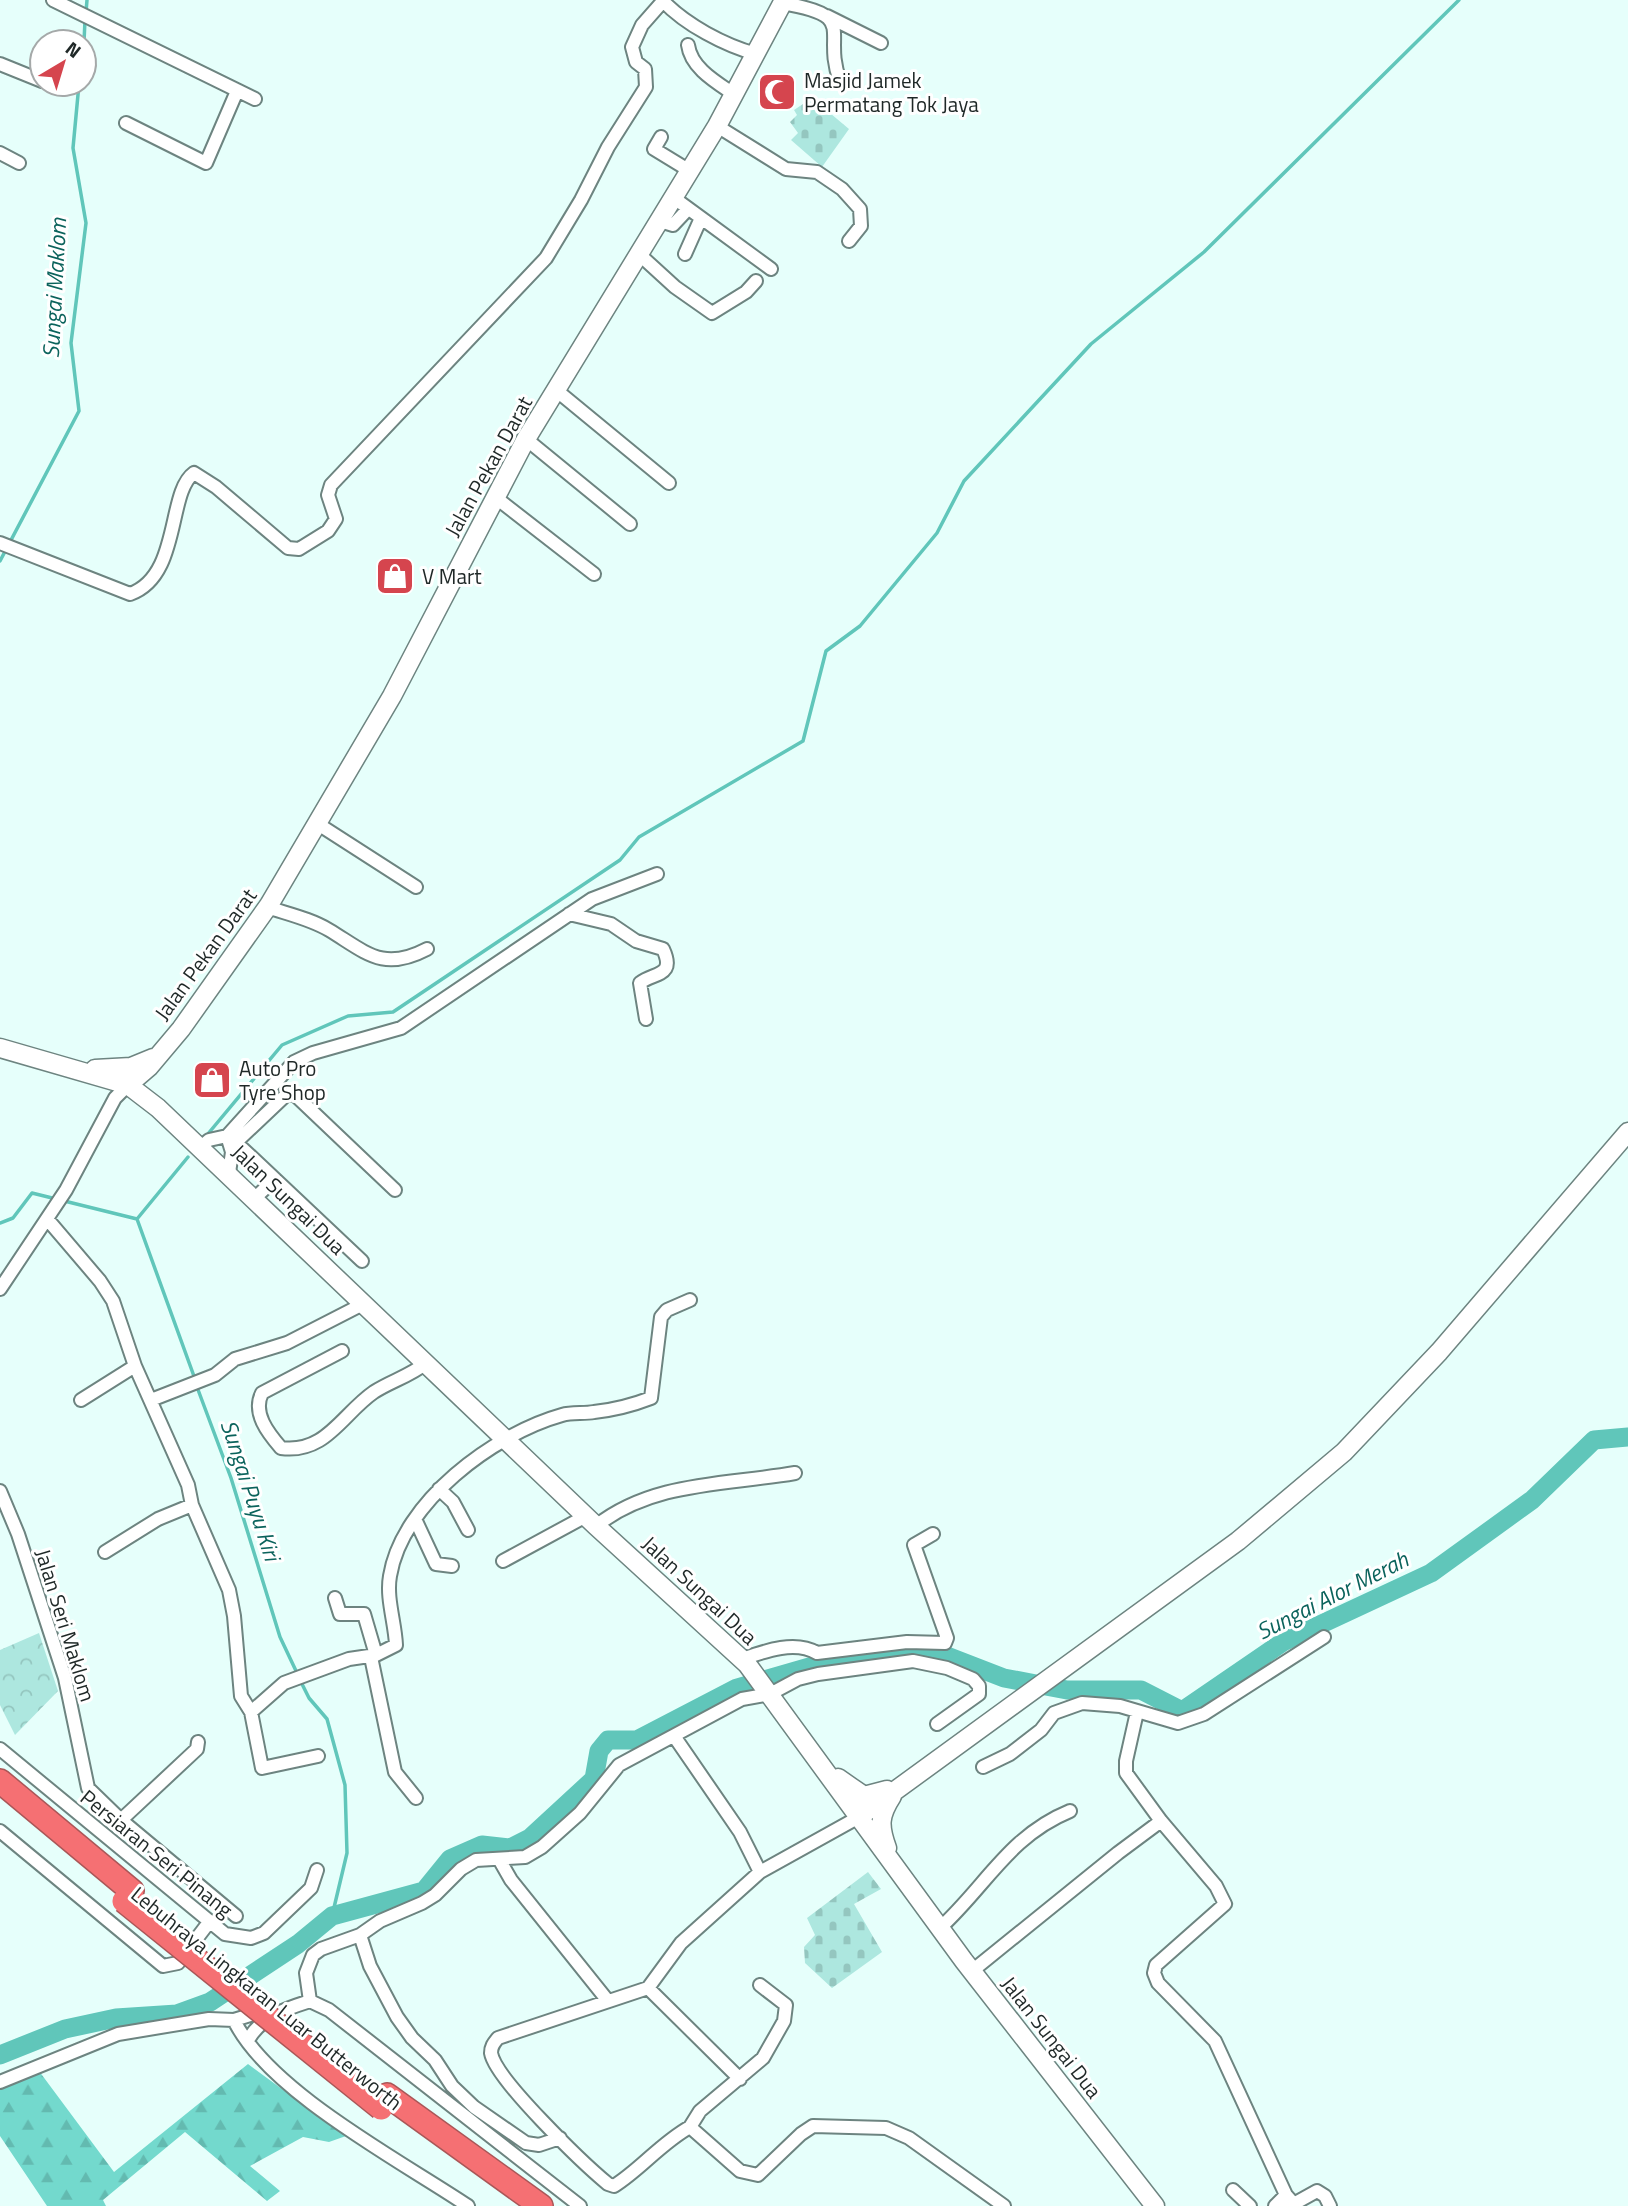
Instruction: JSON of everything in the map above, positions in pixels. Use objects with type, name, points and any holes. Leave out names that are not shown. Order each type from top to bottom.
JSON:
[{"type":"highway","name":"Lebuhraya Lingkaran Luar Butterworth","points":[[0,1781],[128,1896]]},
{"type":"highway","name":"Lebuhraya Lingkaran Luar Butterworth","points":[[0,1800],[128,1896],[517,2206]]},
{"type":"highway","name":"Lebuhraya Lingkaran Luar Butterworth","points":[[384,2102],[541,2206]]},
{"type":"main road","name":"Jalan Pekan Darat","points":[[128,1085],[154,1061],[267,907],[318,824],[392,696],[526,439],[660,221],[681,204],[690,171],[783,1]]},
{"type":"main road","points":[[0,1048],[64,1064],[102,1070],[154,1061],[153,1095],[158,1108]]},
{"type":"main road","name":"Jalan Sungai Dua","points":[[64,1064],[128,1085],[158,1108],[256,1198],[591,1521],[744,1662],[769,1691],[972,1971],[1155,2206]]},
{"type":"main road","points":[[859,1816],[1238,1541],[1345,1452],[1439,1352],[1628,1132]]},
{"type":"main road","points":[[820,1763],[851,1790],[864,1796],[897,1787]]},
{"type":"main road","points":[[890,1860],[881,1830],[880,1813],[897,1787]]},
{"type":"street","points":[[53,0],[255,99]]},
{"type":"street","points":[[0,542],[61,565],[121,593],[139,591],[162,562],[184,488],[194,473],[216,487],[288,548],[299,549],[328,531],[336,519],[328,495],[331,485],[527,280],[559,237],[608,147],[646,87],[645,69],[636,62],[632,47],[642,25],[664,0],[679,16],[731,46],[755,54]]},
{"type":"street","points":[[783,1],[815,8],[881,43]]},
{"type":"street","points":[[827,16],[836,31],[834,65],[840,81]]},
{"type":"street","points":[[688,45],[689,55],[708,76],[734,94]]},
{"type":"street","points":[[0,64],[28,75]]},
{"type":"street","points":[[126,123],[206,163],[237,91]]},
{"type":"street","points":[[717,126],[786,169],[817,172],[852,198],[860,209],[862,226],[849,241]]},
{"type":"street","points":[[661,137],[654,149],[690,171]]},
{"type":"street","points":[[0,153],[19,163]]},
{"type":"street","points":[[681,204],[771,269]]},
{"type":"street","points":[[685,254],[701,218]]},
{"type":"street","points":[[640,255],[675,287],[712,313],[746,292],[756,281]]},
{"type":"street","points":[[555,390],[668,483]]},
{"type":"street","points":[[526,439],[630,524]]},
{"type":"street","points":[[495,497],[594,574]]},
{"type":"street","points":[[318,824],[416,887]]},
{"type":"street","points":[[229,1173],[230,1141],[294,1062],[313,1053],[370,1039],[409,1024],[592,899],[657,874]]},
{"type":"street","points":[[267,907],[313,922],[370,956],[396,961],[428,949]]},
{"type":"street","points":[[569,914],[611,924],[636,941],[663,949],[667,958],[665,969],[660,976],[640,984],[646,1019]]},
{"type":"street","points":[[0,1290],[50,1217],[115,1098],[128,1085]]},
{"type":"street","points":[[230,1141],[286,1095],[294,1094],[395,1190]]},
{"type":"street","points":[[201,1147],[209,1140],[230,1141],[243,1149],[362,1261]]},
{"type":"street","points":[[256,1198],[275,1180]]},
{"type":"street","points":[[50,1217],[100,1280],[113,1301],[135,1366],[188,1485],[192,1505],[229,1590],[241,1696],[251,1712],[262,1768],[318,1756]]},
{"type":"street","points":[[251,1712],[284,1683],[349,1659],[373,1656],[396,1644],[390,1576],[401,1538],[439,1489],[479,1456],[564,1414],[593,1413],[651,1398],[662,1317],[667,1310],[690,1300]]},
{"type":"street","points":[[151,1400],[206,1378],[235,1359],[287,1343],[365,1303]]},
{"type":"street","points":[[342,1351],[262,1393],[258,1401],[266,1432],[281,1448],[315,1444],[338,1428],[377,1390],[412,1375],[426,1363]]},
{"type":"street","points":[[81,1400],[135,1366]]},
{"type":"street","points":[[503,1561],[631,1503],[673,1489],[796,1473]]},
{"type":"street","points":[[439,1489],[453,1502],[468,1530]]},
{"type":"street","name":"Jalan Seri Maklom","points":[[0,1491],[18,1534],[65,1678],[88,1788],[121,1820],[236,1916]]},
{"type":"street","points":[[105,1552],[158,1519],[192,1505]]},
{"type":"street","points":[[415,1519],[436,1564],[452,1566]]},
{"type":"street","points":[[744,1662],[768,1650],[806,1646],[817,1653],[907,1642],[945,1643],[947,1638],[914,1545],[933,1534]]},
{"type":"street","points":[[335,1598],[340,1614],[364,1614],[395,1772],[416,1798]]},
{"type":"street","points":[[983,1767],[1010,1754],[1041,1730],[1054,1713],[1082,1703],[1096,1701],[1183,1722],[1204,1714],[1324,1637]]},
{"type":"street","points":[[310,2001],[306,1973],[313,1955],[334,1943],[360,1935],[380,1921],[435,1895],[461,1869],[476,1860],[525,1857],[542,1847],[580,1813],[612,1771],[742,1699],[817,1674],[913,1661],[930,1662],[973,1679],[979,1686],[979,1694],[937,1724]]},
{"type":"street","points":[[1137,1712],[1126,1760],[1126,1773],[1161,1822],[1216,1886],[1225,1904],[1156,1965],[1154,1973],[1158,1983],[1215,2042],[1290,2202]]},
{"type":"street","points":[[674,1735],[740,1832],[760,1872]]},
{"type":"street","points":[[121,1820],[197,1749],[198,1742]]},
{"type":"street","name":"Persiaran Seri Pinang","points":[[0,1749],[210,1921],[232,1936],[251,1938],[264,1933],[311,1888],[317,1870]]},
{"type":"street","points":[[940,1928],[971,1900],[994,1865],[1048,1820],[1070,1811]]},
{"type":"street","points":[[760,1985],[786,2005],[787,2013],[763,2058],[700,2111],[690,2127],[655,2150],[614,2186],[601,2179],[560,2138],[501,2073],[491,2054],[492,2044],[510,2033],[648,1988],[681,1942],[760,1872],[859,1816]]},
{"type":"street","points":[[972,1971],[1118,1853],[1161,1822]]},
{"type":"street","points":[[0,1831],[163,1966],[178,1963],[210,1921]]},
{"type":"street","points":[[499,1859],[512,1880],[608,2001]]},
{"type":"street","points":[[360,1935],[370,1966],[397,2017],[412,2038],[435,2060],[452,2085],[474,2107],[526,2143],[539,2146],[560,2138]]},
{"type":"street","points":[[648,1988],[740,2079]]},
{"type":"street","points":[[0,2082],[118,2034],[209,2019],[234,2020],[256,2012],[273,2013],[310,2001],[329,2010],[356,2030],[580,2206]]},
{"type":"street","points":[[248,2040],[255,2028],[273,2013]]},
{"type":"street","points":[[234,2020],[265,2065],[341,2123],[468,2206]]},
{"type":"street","points":[[690,2127],[740,2171],[750,2175],[758,2175],[813,2126],[886,2128],[909,2138],[1004,2206]]},
{"type":"street","points":[[1233,2190],[1250,2206]]},
{"type":"street","points":[[1275,2206],[1317,2191],[1325,2196],[1330,2206]]},
{"type":"green space","points":[[812,98],[849,129],[822,167],[791,140],[798,133],[790,122],[797,115],[794,110]]},
{"type":"green space","points":[[39,1633],[58,1691],[15,1735],[0,1705],[0,1650]]},
{"type":"green space","points":[[868,1872],[881,1889],[854,1904],[882,1952],[832,1988],[805,1963],[804,1947],[815,1935],[807,1918]]},
{"type":"green space","points":[[248,2064],[346,2136],[329,2142],[303,2137],[250,2166],[280,2191],[267,2201],[185,2132],[103,2200],[106,2206],[47,2206],[0,2136],[0,2089],[39,2071],[114,2172]]},
{"type":"waterway","name":"Sungai Maklom","points":[[86,12],[87,0]]},
{"type":"waterway","points":[[207,1135],[282,1045],[348,1016],[393,1012],[620,860],[639,837],[803,741],[826,651],[860,626],[937,533],[964,481],[1091,344],[1204,252],[1459,0]]},
{"type":"waterway","name":"Sungai Maklom","points":[[85,20],[85,28]]},
{"type":"waterway","name":"Sungai Maklom","points":[[0,561],[79,411],[71,343],[86,223],[73,148],[78,98]]},
{"type":"waterway","points":[[137,1219],[188,1157]]},
{"type":"waterway","name":"Sungai Puyu Kiri","points":[[0,1223],[13,1218],[32,1193],[137,1219],[195,1379]]},
{"type":"waterway","name":"Sungai Puyu Kiri","points":[[197,1387],[231,1478],[280,1637],[297,1673]]},
{"type":"waterway","name":"Sungai Alor Merah","points":[[0,2055],[65,2029],[116,2018],[177,2014],[210,2002],[298,1944],[332,1916],[424,1891],[450,1859],[482,1845],[510,1848],[530,1838],[594,1779],[599,1751],[608,1740],[637,1740],[737,1688],[840,1658],[929,1649],[1004,1678],[1067,1690],[1141,1690],[1182,1711],[1283,1642],[1431,1573],[1532,1500],[1594,1440],[1628,1437]]},
{"type":"waterway","name":"Sungai Puyu Kiri","points":[[300,1680],[309,1698],[327,1719],[345,1785],[347,1853],[332,1916]]},
{"type":"place","name":"Masjid Jamek Permatang Tok Jaya","points":[[777,92]]},
{"type":"place","name":"V Mart","points":[[395,576]]},
{"type":"place","name":"Auto Pro Tyre Shop","points":[[212,1080]]}]
